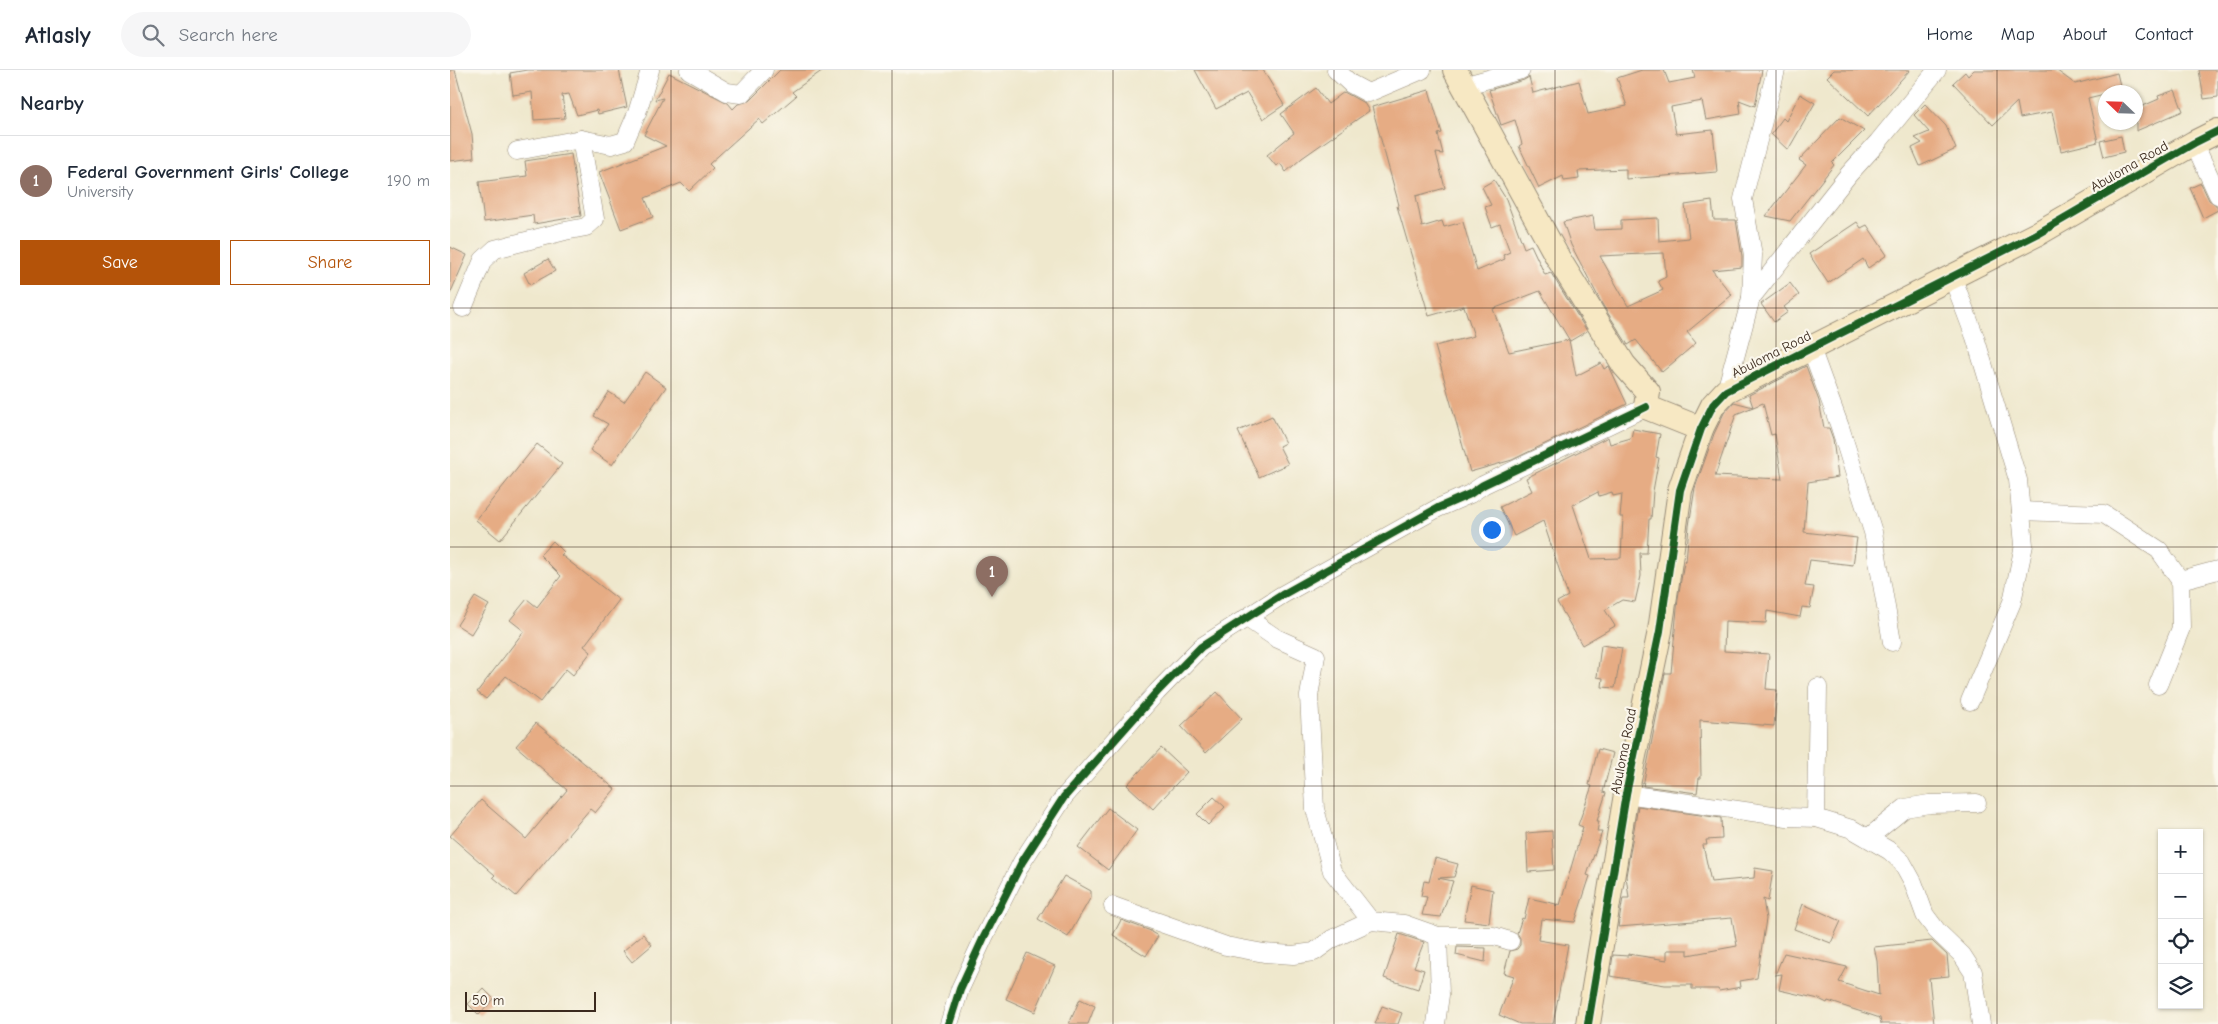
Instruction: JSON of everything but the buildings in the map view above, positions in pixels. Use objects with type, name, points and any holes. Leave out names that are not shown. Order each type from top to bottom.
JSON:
[{"type":"street","points":[[518,151],[581,139],[611,145],[626,140],[637,113],[650,70]]},
{"type":"street","points":[[689,70],[728,92],[741,94],[764,70]]},
{"type":"street","points":[[1336,70],[1351,84],[1368,93],[1422,70]]},
{"type":"street","points":[[1521,70],[1459,78],[1558,258],[1624,365],[1648,392],[1646,407]]},
{"type":"street","points":[[1726,391],[1751,298],[1753,255],[1743,200],[1776,70]]},
{"type":"street","points":[[1751,298],[1849,174],[1878,142],[1936,70]]},
{"type":"street","name":"Abuloma Road","points":[[1588,1024],[1626,794],[1660,631],[1680,490],[1701,429],[1713,405],[1726,391],[2037,234],[2218,131]]},
{"type":"street","points":[[463,308],[483,260],[495,249],[586,227],[594,219],[581,139]]},
{"type":"street","points":[[2194,143],[2218,195]]},
{"type":"street","points":[[1952,276],[1975,337],[2018,480],[2024,545],[2012,602],[1970,701]]},
{"type":"street","points":[[1811,348],[1840,427],[1873,532],[1892,642]]},
{"type":"street","points":[[949,1024],[960,989],[984,936],[1022,862],[1064,797],[1157,692],[1201,648],[1282,595],[1438,508],[1646,407],[1701,429]]},
{"type":"street","points":[[2021,510],[2104,514],[2159,550],[2180,580],[2182,628],[2158,685]]},
{"type":"street","points":[[2180,580],[2218,570]]},
{"type":"street","points":[[1247,618],[1276,638],[1316,656],[1309,696],[1315,809],[1332,871],[1371,921]]},
{"type":"street","points":[[1816,818],[1818,687]]},
{"type":"street","points":[[1626,794],[1787,817],[1816,818],[1852,829],[1890,850],[1902,862],[1913,882],[1925,915],[1937,931],[1962,955],[1973,972],[1980,1024]]},
{"type":"street","points":[[1868,838],[1905,808],[1929,804],[1977,803]]},
{"type":"street","points":[[1113,906],[1226,946],[1264,953],[1293,955],[1314,952],[1332,939],[1371,921],[1404,924],[1438,936],[1494,936],[1510,942]]},
{"type":"street","points":[[1436,1024],[1440,994],[1438,936]]},
{"type":"cycle path","points":[[1588,1024],[1626,794],[1660,631],[1680,490],[1701,429],[1713,405],[1726,391],[2037,234],[2218,131]]},
{"type":"cycle path","points":[[949,1024],[960,989],[984,937],[1022,862],[1064,797],[1157,692],[1201,647],[1282,595],[1438,508],[1646,407]]},
{"type":"place","name":"Federal Government Girls' College","points":[[992,597]]}]
